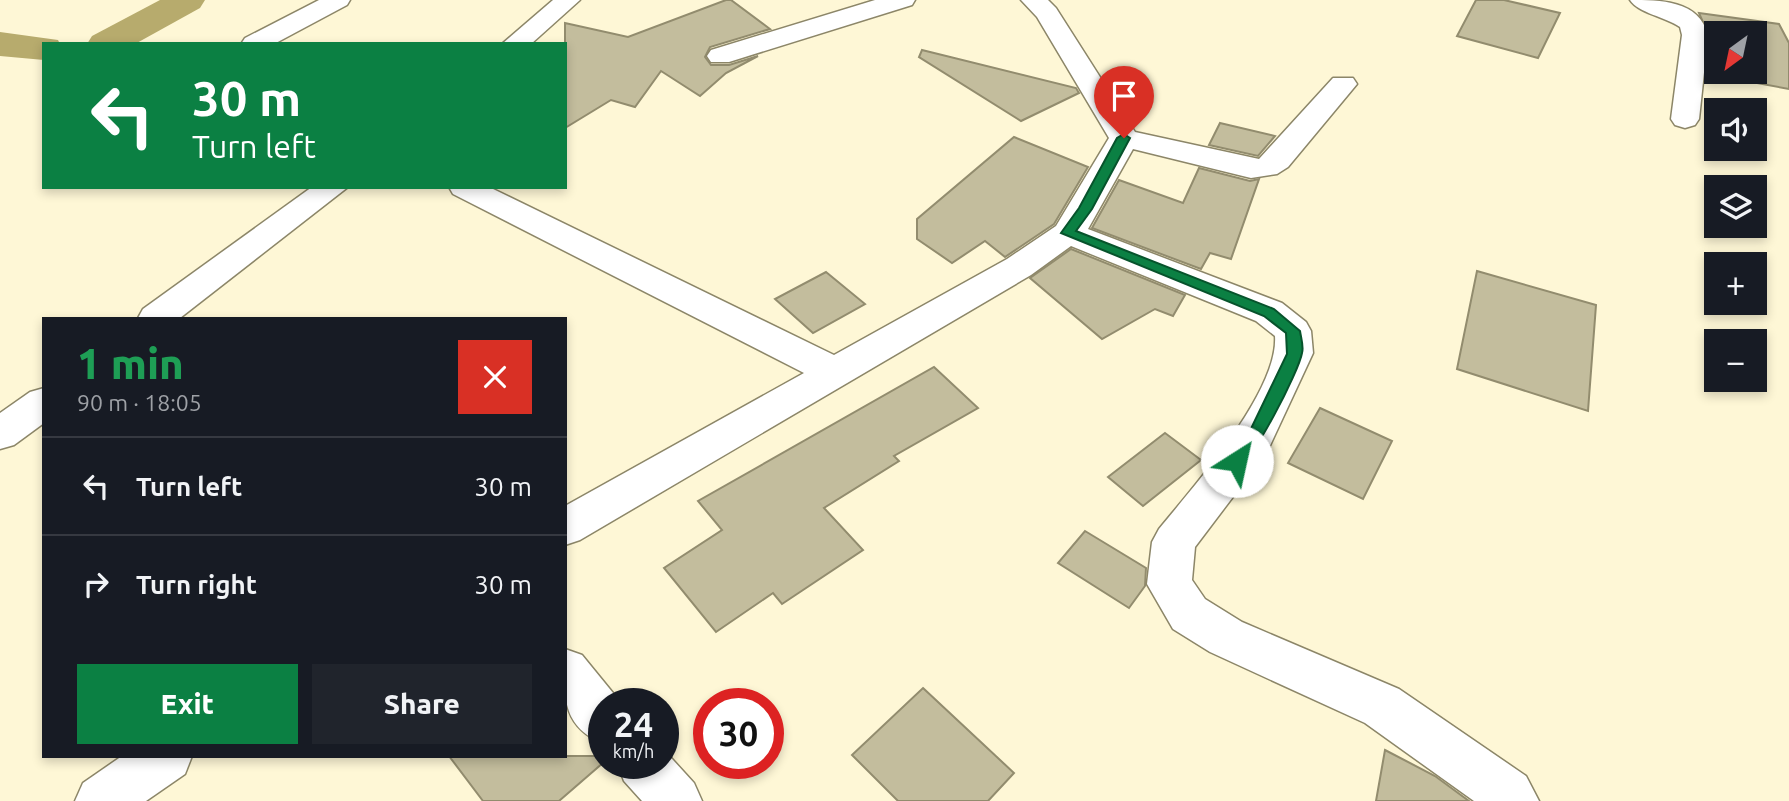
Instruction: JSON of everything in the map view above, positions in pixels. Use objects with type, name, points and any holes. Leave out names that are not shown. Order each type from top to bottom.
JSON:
[{"type":"street","points":[[258,42],[338,0]]},
{"type":"street","points":[[517,42],[568,0]]},
{"type":"street","points":[[719,56],[797,30],[903,0]]},
{"type":"street","points":[[1033,0],[1047,13],[1124,138],[1251,169],[1265,168],[1296,140],[1343,84]]},
{"type":"street","points":[[1642,0],[1675,12],[1692,23],[1696,36],[1685,118]]},
{"type":"street","points":[[567,526],[833,371],[1019,267],[1068,233],[1085,209],[1124,138]]},
{"type":"street","points":[[157,317],[330,189]]},
{"type":"street","points":[[468,189],[833,371]]},
{"type":"street","points":[[1068,233],[1269,312],[1293,331],[1295,354],[1253,441],[1174,542],[1169,584],[1189,614],[1226,637],[1382,706],[1508,794],[1513,801]]},
{"type":"street","points":[[0,434],[42,403]]},
{"type":"street","points":[[567,674],[588,700]]},
{"type":"street","points":[[101,801],[164,758]]},
{"type":"street","points":[[656,779],[676,801]]},
{"type":"building","points":[[726,0],[731,0],[770,29],[710,47],[705,57],[711,65],[729,65],[758,56],[726,73],[700,96],[661,71],[635,107],[611,100],[567,127],[565,23],[628,37]]},
{"type":"building","points":[[1476,0],[1504,0],[1560,13],[1538,58],[1457,36]]},
{"type":"building","points":[[1699,13],[1757,21],[1704,21],[1704,25]]},
{"type":"building","points":[[1768,22],[1779,24],[1789,43],[1789,89],[1762,84],[1768,84]]},
{"type":"building","points":[[922,50],[1076,88],[1079,93],[1021,121],[919,57]]},
{"type":"building","points":[[1220,123],[1275,136],[1258,156],[1209,145]]},
{"type":"building","points":[[1014,137],[1088,167],[1054,224],[1005,257],[985,241],[952,263],[917,239],[917,219]]},
{"type":"building","points":[[1199,168],[1250,181],[1259,179],[1231,259],[1210,253],[1201,269],[1092,228],[1119,180],[1183,203]]},
{"type":"building","points":[[1071,249],[1185,295],[1173,316],[1155,309],[1102,339],[1030,278]]},
{"type":"building","points":[[1477,271],[1596,305],[1588,411],[1457,369]]},
{"type":"building","points":[[826,272],[865,304],[813,333],[775,299]]},
{"type":"building","points":[[934,367],[978,408],[894,456],[899,461],[824,508],[863,550],[782,604],[773,593],[716,632],[664,568],[722,530],[698,501]]},
{"type":"building","points":[[1320,408],[1392,441],[1363,499],[1288,463]]},
{"type":"building","points":[[1165,433],[1201,460],[1143,506],[1108,477]]},
{"type":"building","points":[[1085,531],[1146,568],[1145,586],[1129,608],[1058,563]]},
{"type":"building","points":[[923,688],[1014,773],[988,801],[898,801],[852,755]]},
{"type":"building","points":[[1385,750],[1435,776],[1469,801],[1376,801]]},
{"type":"building","points":[[588,756],[588,776],[559,801],[483,801],[451,758]]},
{"type":"waterway","points":[[110,42],[187,0]]},
{"type":"waterway","points":[[0,44],[42,48]]},
{"type":"route","points":[[1124,138],[1085,209],[1068,233],[1269,312],[1293,331],[1295,354],[1253,441],[1237,461]]}]
